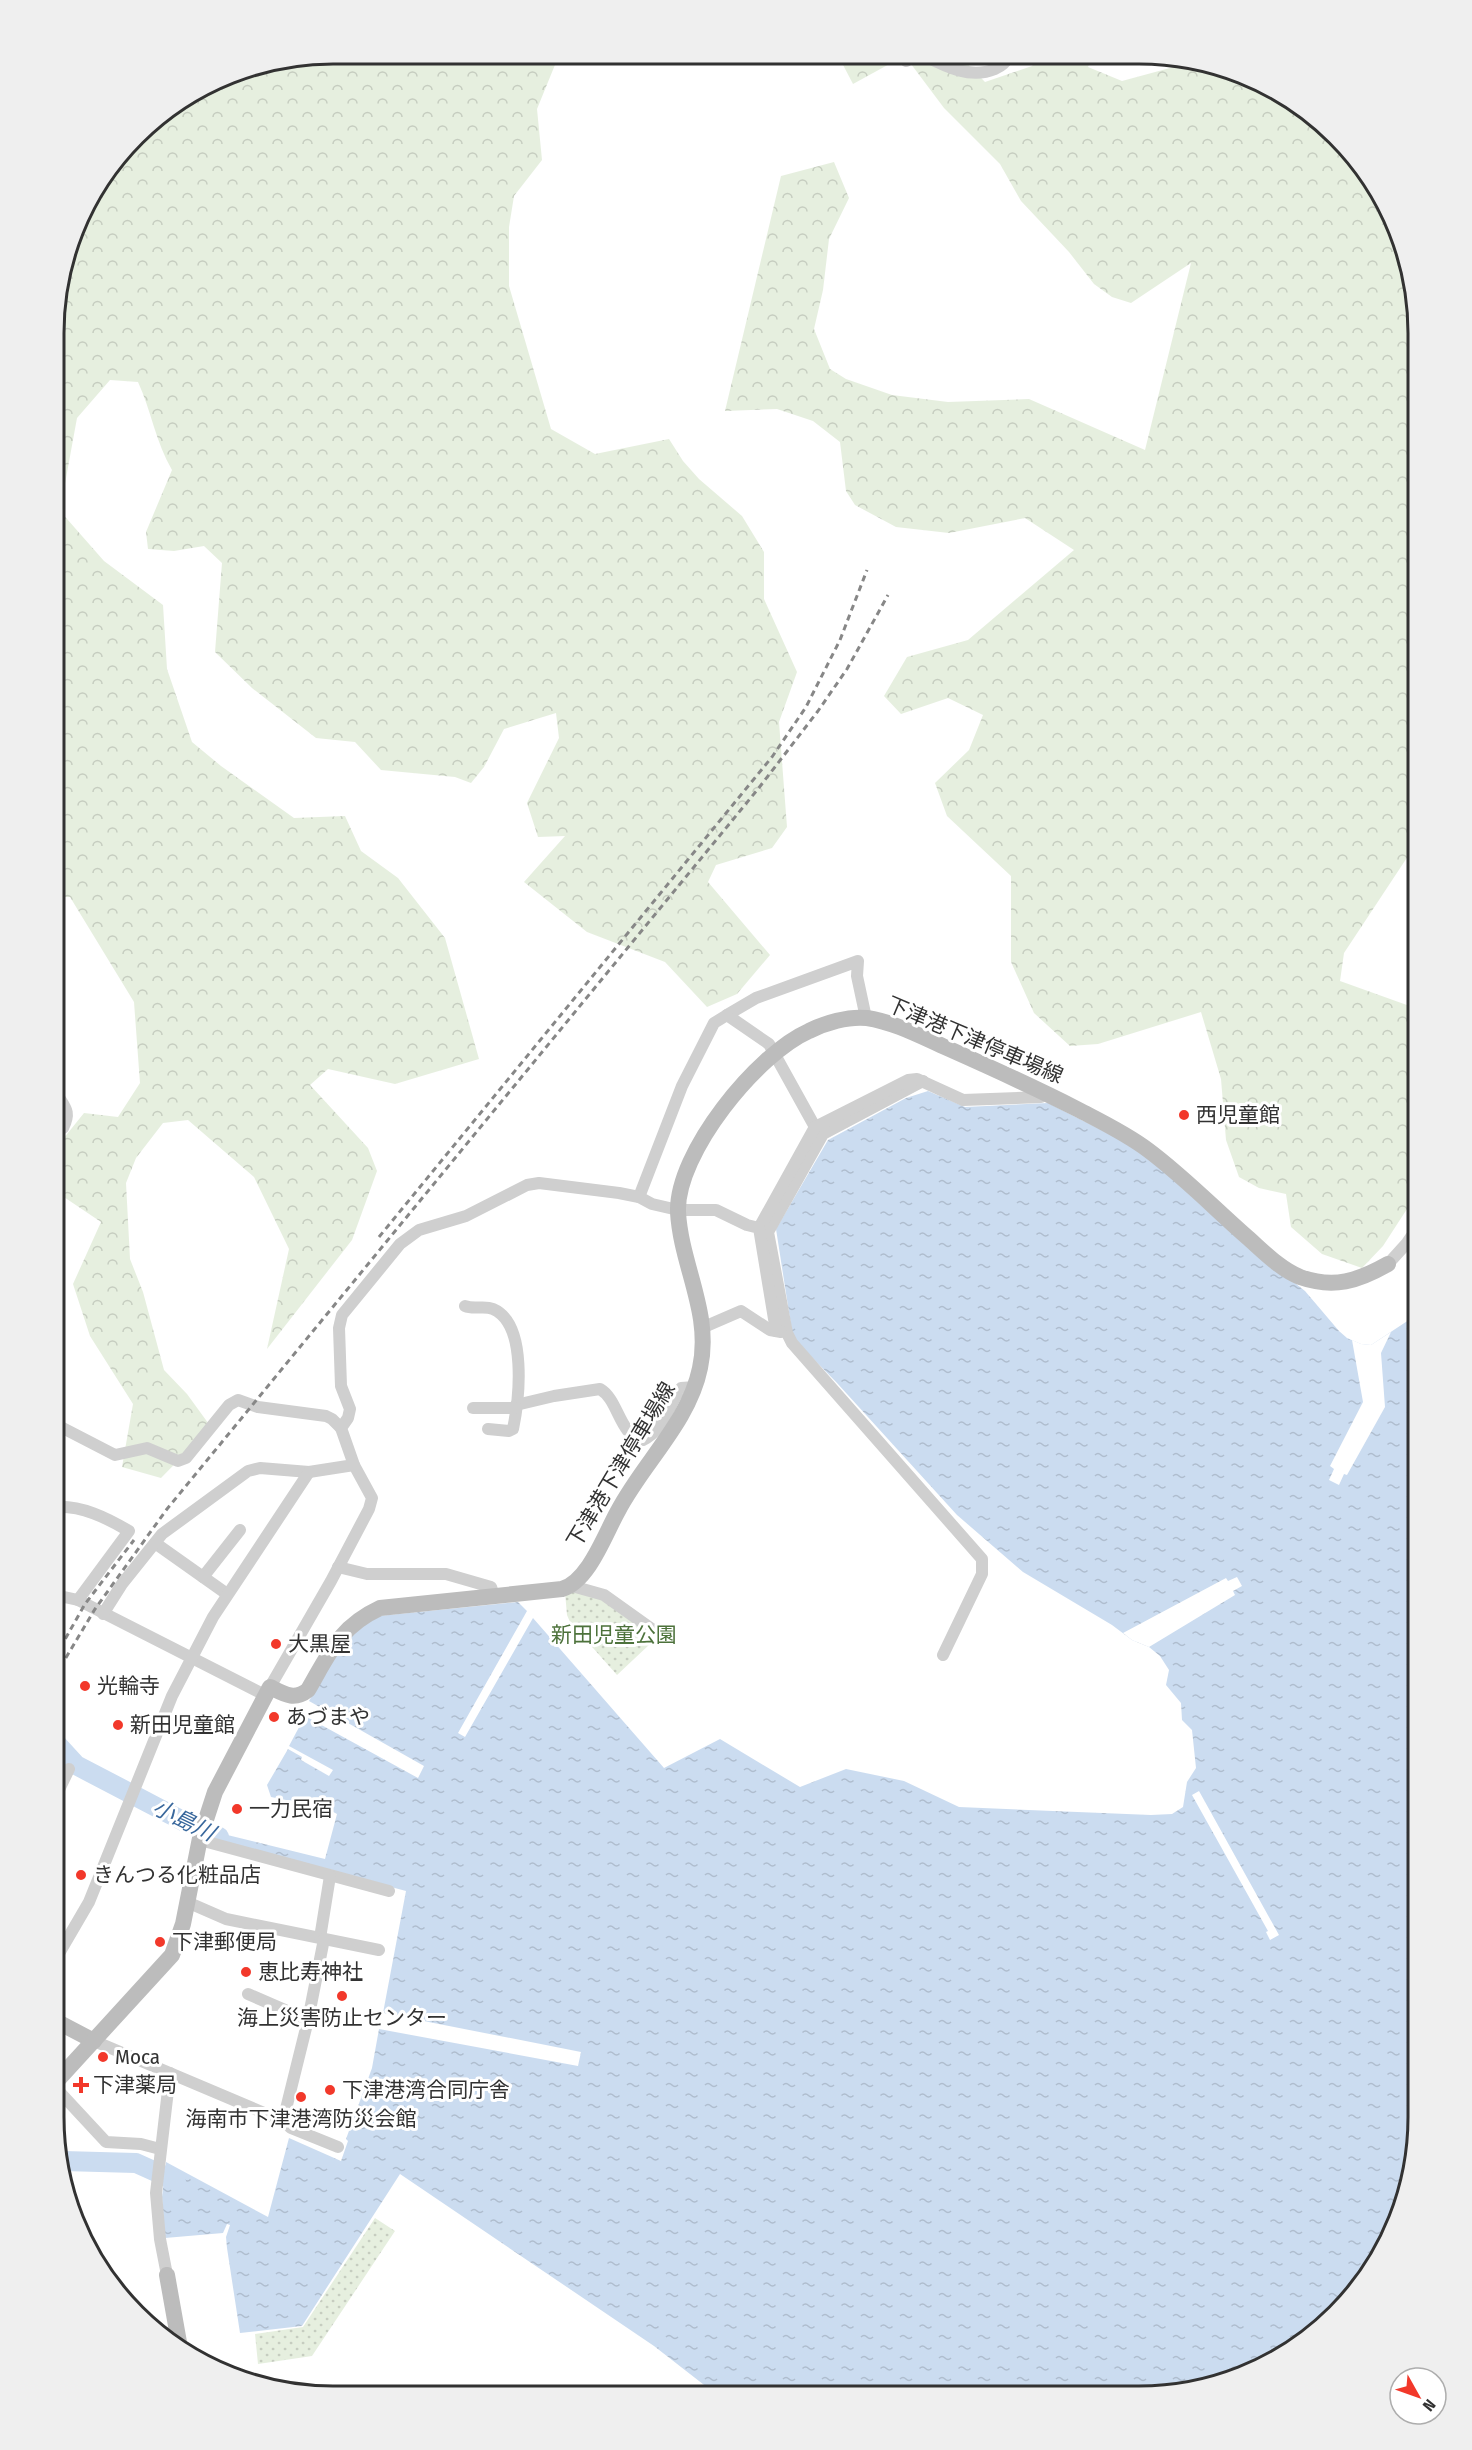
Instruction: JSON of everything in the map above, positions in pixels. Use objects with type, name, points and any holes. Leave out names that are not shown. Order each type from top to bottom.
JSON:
[{"type":"main road","name":"下津港下津停車場線","points":[[572,1586],[603,1542],[618,1509],[684,1409],[700,1369],[704,1327],[687,1262],[678,1210],[680,1192],[689,1163],[707,1128],[731,1098],[774,1054],[810,1030],[841,1020],[866,1018],[896,1026],[1046,1092],[1113,1128],[1148,1150],[1273,1261],[1298,1276],[1320,1282],[1350,1282],[1369,1275],[1388,1264]]},
{"type":"main road","points":[[64,2074],[172,1955],[177,1945],[201,1835],[220,1779],[267,1691],[288,1696],[302,1695],[308,1690],[341,1635],[358,1618],[380,1608],[562,1589],[572,1586]]},
{"type":"main road","points":[[64,2025],[94,2041]]},
{"type":"main road","points":[[167,2275],[178,2336]]},
{"type":"street","points":[[940,64],[973,74],[987,72],[1003,64]]},
{"type":"street","points":[[639,1197],[682,1086],[714,1023],[756,998],[858,961],[857,976],[866,1018]]},
{"type":"street","points":[[727,1015],[769,1044],[814,1127]]},
{"type":"street","points":[[943,1655],[982,1574],[982,1559],[781,1332],[759,1228],[814,1127],[908,1080],[923,1081],[963,1100],[1041,1097],[1046,1092]]},
{"type":"street","points":[[781,1332],[768,1232],[823,1134],[923,1081]]},
{"type":"street","points":[[64,1104],[68,1118],[64,1126]]},
{"type":"street","points":[[341,1428],[348,1418],[350,1409],[341,1386],[339,1328],[342,1315],[400,1244],[419,1230],[466,1216],[527,1185],[539,1182],[639,1197],[652,1204],[678,1210],[716,1210],[747,1225],[759,1228]]},
{"type":"street","points":[[1388,1264],[1408,1242]]},
{"type":"street","points":[[465,1306],[492,1309],[510,1329],[519,1361],[512,1430],[488,1429]]},
{"type":"street","points":[[704,1327],[741,1311],[770,1330],[781,1332]]},
{"type":"street","points":[[473,1408],[516,1407],[554,1396],[600,1389],[607,1395],[630,1434],[643,1440],[648,1438],[659,1425],[681,1388],[694,1387]]},
{"type":"street","points":[[64,1429],[115,1455],[147,1448],[178,1461],[186,1458],[229,1405],[238,1400],[258,1407],[326,1416],[341,1428],[354,1465],[372,1498],[369,1509],[339,1567],[267,1691],[192,1659],[78,1600],[64,1596]]},
{"type":"street","points":[[103,1614],[122,1584],[162,1534],[248,1471],[260,1468],[309,1472],[354,1465]]},
{"type":"street","points":[[64,1945],[89,1902],[172,1696],[227,1594],[281,1517],[309,1472]]},
{"type":"street","points":[[64,1506],[80,1509],[114,1522],[129,1531],[78,1600]]},
{"type":"street","points":[[203,1577],[240,1530]]},
{"type":"street","points":[[155,1543],[227,1594]]},
{"type":"street","points":[[339,1567],[367,1574],[446,1574],[491,1587],[494,1596]]},
{"type":"street","points":[[572,1586],[604,1595],[653,1630]]},
{"type":"street","points":[[64,1779],[69,1769]]},
{"type":"street","points":[[201,1835],[330,1876],[389,1890]]},
{"type":"street","points":[[283,2121],[308,2019],[330,1876]]},
{"type":"street","points":[[187,1902],[226,1919],[379,1950]]},
{"type":"street","points":[[248,1994],[308,2019]]},
{"type":"street","points":[[94,2041],[283,2121],[291,2128],[338,2147]]},
{"type":"street","points":[[167,2275],[160,2239],[156,2193],[170,2073]]},
{"type":"street","points":[[64,2096],[106,2142],[141,2144],[160,2153]]},
{"type":"green space","points":[[333,64],[555,64],[537,109],[542,160],[514,196],[509,227],[509,286],[551,429],[595,454],[669,439],[683,461],[699,479],[742,516],[764,552],[764,599],[797,672],[779,722],[787,827],[772,848],[716,865],[708,882],[770,955],[737,994],[707,1007],[665,962],[587,932],[524,882],[565,836],[538,837],[527,803],[559,738],[556,713],[504,729],[484,767],[471,783],[455,777],[381,770],[355,742],[316,738],[252,688],[215,652],[222,563],[204,546],[174,551],[148,549],[146,532],[172,470],[166,460],[138,382],[110,380],[77,418],[64,489],[64,333],[67,298],[74,264],[92,214],[110,184],[143,143],[170,120],[199,100],[230,85],[264,74],[298,67]]},
{"type":"green space","points":[[843,64],[889,64],[853,84]]},
{"type":"green space","points":[[911,64],[968,64],[985,82],[1034,64],[1089,64],[1088,67],[1122,81],[1174,67],[1208,74],[1258,92],[1288,110],[1316,131],[1352,170],[1372,199],[1387,230],[1402,281],[1408,333],[1408,856],[1344,953],[1340,981],[1408,1005],[1408,1207],[1383,1246],[1362,1268],[1322,1254],[1291,1227],[1286,1194],[1259,1188],[1239,1177],[1226,1140],[1221,1079],[1201,1012],[1098,1044],[1070,1046],[1034,1013],[1011,962],[1011,876],[947,816],[935,783],[969,750],[983,715],[948,698],[901,714],[884,696],[907,657],[968,640],[1074,550],[1025,518],[949,533],[896,527],[855,505],[846,491],[840,442],[813,421],[777,409],[725,411],[781,176],[834,162],[849,198],[829,239],[823,290],[814,329],[830,369],[846,379],[892,395],[948,402],[1029,399],[1145,450],[1191,263],[1131,303],[1112,297],[1094,284],[1069,252],[1021,201],[1000,164],[944,108]]},
{"type":"green space","points":[[64,516],[104,561],[163,605],[167,669],[192,742],[221,766],[294,818],[345,816],[361,851],[398,878],[445,938],[479,1059],[395,1084],[328,1069],[310,1085],[368,1148],[377,1171],[352,1240],[267,1349],[289,1249],[254,1177],[188,1120],[163,1123],[136,1158],[126,1183],[130,1259],[143,1292],[164,1370],[187,1394],[211,1427],[161,1478],[122,1467],[133,1404],[90,1336],[73,1284],[101,1222],[64,1197],[64,1138],[84,1113],[118,1117],[140,1083],[134,1002],[70,897],[64,897]]},
{"type":"green space","name":"新田児童公園","points":[[576,1591],[604,1598],[642,1625],[638,1634],[650,1644],[617,1675],[570,1622],[567,1615],[565,1592]]},
{"type":"green space","points":[[375,2218],[395,2231],[312,2356],[258,2364],[255,2334],[303,2327]]},
{"type":"water","points":[[928,1091],[965,1107],[1048,1103],[1129,1144],[1158,1166],[1231,1232],[1305,1291],[1347,1338],[1361,1344],[1371,1345],[1408,1321],[1408,2117],[1405,2152],[1398,2186],[1387,2220],[1372,2251],[1329,2307],[1288,2340],[1242,2365],[1191,2380],[1139,2386],[705,2386],[654,2346],[400,2174],[302,2326],[240,2333],[227,2248],[226,2237],[230,2225],[227,2224],[223,2233],[165,2238],[162,2197],[166,2162],[268,2217],[289,2138],[341,2161],[348,2141],[346,2139],[372,2068],[379,2029],[578,2066],[581,2052],[383,2013],[406,1891],[205,1837],[207,1830],[325,1859],[337,1814],[326,1808],[271,1797],[267,1785],[288,1749],[302,1757],[301,1760],[329,1776],[333,1770],[289,1746],[305,1716],[418,1778],[424,1766],[309,1701],[336,1653],[351,1634],[379,1616],[518,1602],[527,1611],[458,1733],[465,1737],[533,1618],[664,1768],[720,1739],[800,1787],[846,1769],[904,1781],[959,1807],[1151,1815],[1172,1814],[1183,1807],[1187,1782],[1196,1768],[1192,1730],[1182,1720],[1181,1703],[1166,1685],[1169,1670],[1160,1656],[1149,1647],[1132,1640],[1112,1625],[1023,1572],[957,1515],[793,1338],[776,1229],[828,1140],[906,1098]]},
{"type":"pier","points":[[1391,1332],[1381,1353],[1385,1407],[1347,1475],[1344,1474],[1339,1485],[1329,1480],[1334,1469],[1330,1466],[1363,1402],[1352,1340],[1371,1345]]},
{"type":"pier","points":[[1237,1577],[1242,1586],[1233,1591],[1235,1595],[1149,1647],[1132,1640],[1123,1633],[1226,1578],[1228,1581]]},
{"type":"pier","points":[[1199,1791],[1279,1935],[1270,1940],[1266,1932],[1268,1931],[1192,1795]]},
{"type":"waterway","name":"小島川","points":[[64,1752],[76,1765],[183,1821],[219,1837]]},
{"type":"waterway","points":[[69,2161],[136,2163],[176,2181]]},
{"type":"railway","points":[[379,1237],[772,757],[806,707],[840,640],[867,570]]},
{"type":"railway","points":[[64,1661],[95,1609],[167,1509],[758,789],[847,669],[888,595]]},
{"type":"railway","points":[[64,1641],[85,1604],[134,1540]]},
{"type":"place","name":"西児童館","points":[[1184,1115]]},
{"type":"place","name":"大黒屋","points":[[276,1644]]},
{"type":"place","name":"光輪寺","points":[[85,1686]]},
{"type":"place","name":"あづまや","points":[[274,1717]]},
{"type":"place","name":"新田児童館","points":[[118,1725]]},
{"type":"place","name":"一力民宿","points":[[237,1809]]},
{"type":"place","name":"きんつる化粧品店","points":[[81,1875]]},
{"type":"place","name":"下津郵便局","points":[[160,1942]]},
{"type":"place","name":"恵比寿神社","points":[[246,1972]]},
{"type":"place","name":"海上災害防止センター","points":[[342,1996]]},
{"type":"place","name":"Moca","points":[[103,2057]]},
{"type":"place","name":"下津薬局","points":[[81,2085]]},
{"type":"place","name":"下津港湾合同庁舎","points":[[330,2090]]},
{"type":"place","name":"海南市下津港湾防災会館","points":[[301,2097]]}]
